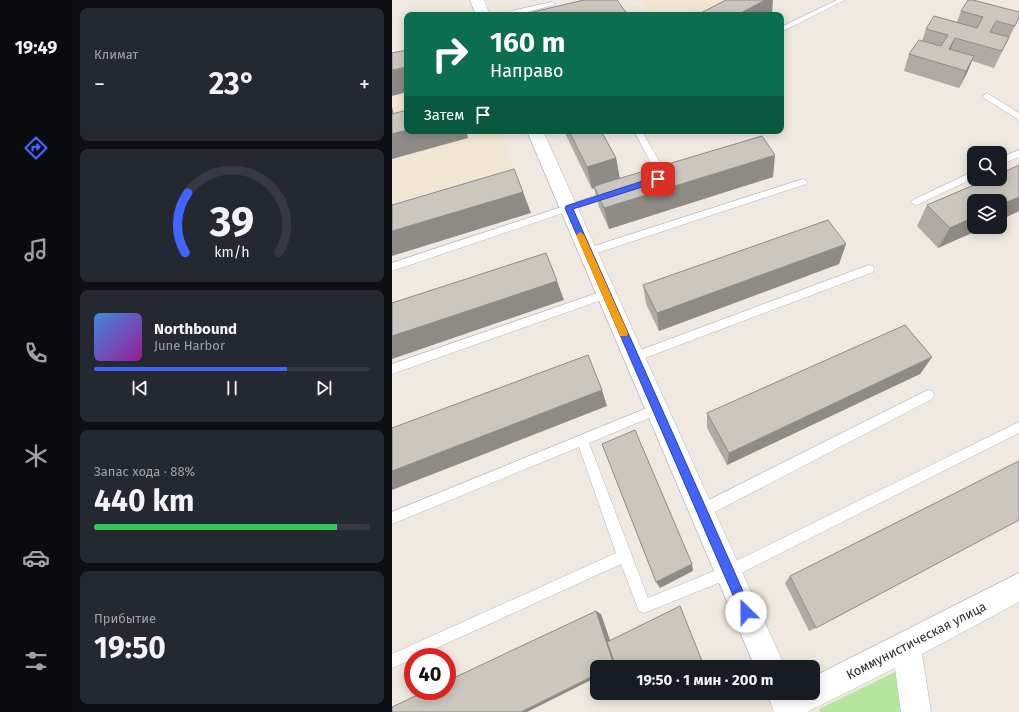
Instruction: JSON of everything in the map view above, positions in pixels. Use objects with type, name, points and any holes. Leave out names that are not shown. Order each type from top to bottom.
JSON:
[{"type":"street","points":[[477,0],[482,12]]},
{"type":"street","points":[[535,134],[767,660]]},
{"type":"street","name":"Коммунистическая улица","points":[[820,690],[906,647],[1019,587]]},
{"type":"street","points":[[906,647],[916,712]]},
{"type":"street","name":"Коммунистическая улица","points":[[786,704],[796,700]]},
{"type":"lane","points":[[784,29],[842,0]]},
{"type":"lane","points":[[513,12],[552,4]]},
{"type":"lane","points":[[987,96],[1019,117]]},
{"type":"lane","points":[[640,134],[661,172],[658,179],[650,181]]},
{"type":"lane","points":[[1007,159],[1019,153]]},
{"type":"lane","points":[[916,202],[967,177]]},
{"type":"lane","points":[[588,252],[803,182]]},
{"type":"lane","points":[[392,267],[621,191]]},
{"type":"lane","points":[[634,357],[870,270]]},
{"type":"lane","points":[[392,369],[606,294]]},
{"type":"lane","points":[[702,511],[928,395]]},
{"type":"lane","points":[[392,518],[582,439],[657,410]]},
{"type":"lane","points":[[582,439],[624,556],[644,606],[728,572],[1019,427]]},
{"type":"lane","points":[[392,661],[624,556]]},
{"type":"shaded area","points":[[639,0],[761,0],[741,8],[701,12],[674,8],[650,10]]},
{"type":"shaded area","points":[[404,56],[404,134],[501,134],[514,168],[392,204],[392,59]]},
{"type":"green space","points":[[897,671],[903,712],[820,712],[819,709]]},
{"type":"building","points":[[584,0],[617,0],[626,12],[533,12]]},
{"type":"building","points":[[726,0],[765,0],[743,12],[703,12]]},
{"type":"building","points":[[968,0],[1019,12],[1019,17],[1015,26],[996,21],[990,32],[1009,37],[1002,51],[955,38],[949,49],[974,56],[966,71],[909,54],[919,40],[941,46],[948,35],[926,29],[934,16],[977,28],[983,17],[961,11]]},
{"type":"building","points":[[404,51],[404,68],[392,70],[392,53]]},
{"type":"building","points":[[404,111],[404,131],[392,134],[392,114]]},
{"type":"building","points":[[570,134],[603,134],[616,158],[587,167]]},
{"type":"building","points":[[762,136],[775,155],[604,208],[594,186]]},
{"type":"building","points":[[1019,165],[1019,197],[1007,202],[1007,194],[967,194],[967,220],[950,228],[927,205],[972,186],[1007,186],[1007,171]]},
{"type":"building","points":[[514,169],[523,192],[392,231],[392,205]]},
{"type":"building","points":[[828,220],[846,244],[657,313],[643,285]]},
{"type":"building","points":[[546,253],[557,281],[392,336],[392,303]]},
{"type":"building","points":[[905,325],[932,357],[729,453],[707,413]]},
{"type":"building","points":[[588,355],[602,390],[392,471],[392,428]]},
{"type":"building","points":[[635,430],[692,564],[656,582],[602,444]]},
{"type":"building","points":[[1019,461],[1019,520],[816,628],[790,576]]},
{"type":"building","points":[[680,606],[702,660],[613,660],[607,642]]},
{"type":"building","points":[[596,611],[612,660],[590,660],[590,678],[521,712],[392,712],[392,707],[407,700],[456,700],[456,677]]},
{"type":"slow traffic","points":[[580,235],[624,333]]},
{"type":"route","points":[[658,179],[568,208],[746,612]]}]
